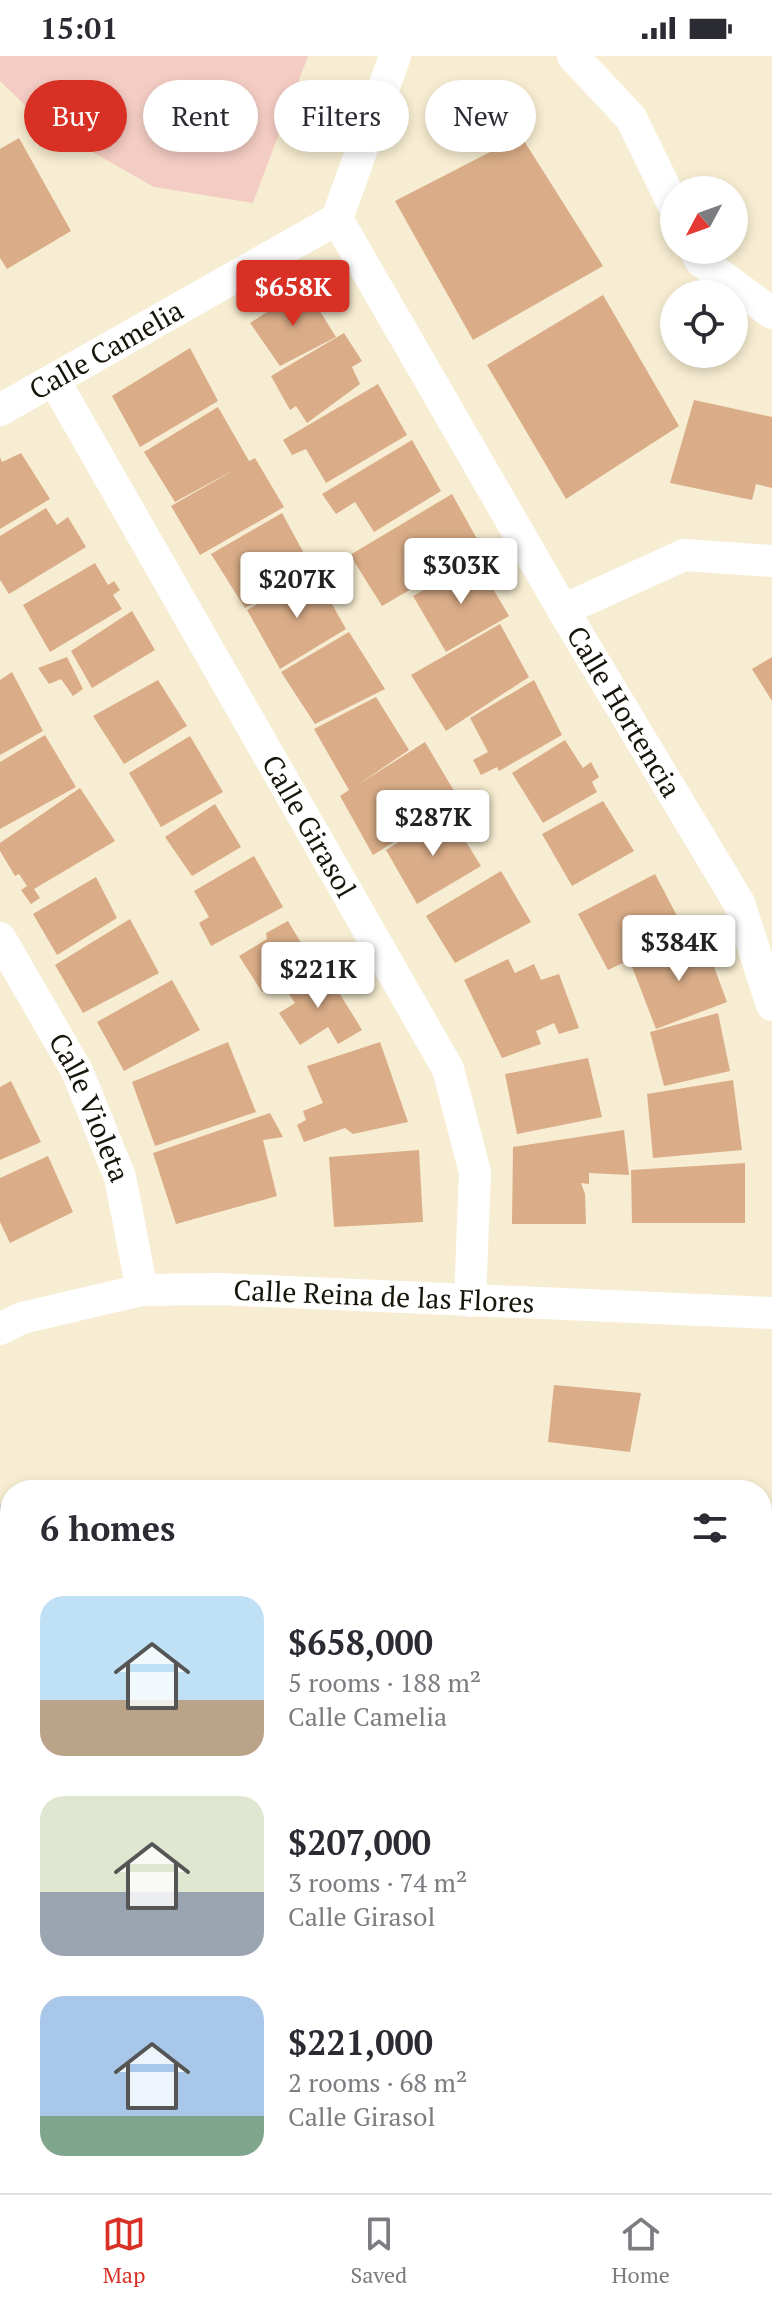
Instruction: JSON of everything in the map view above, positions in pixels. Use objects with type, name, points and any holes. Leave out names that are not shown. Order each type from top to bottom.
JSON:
[{"type":"street","points":[[337,219],[395,56]]},
{"type":"street","points":[[573,56],[631,118],[660,177]]},
{"type":"street","name":"Calle Camelia","points":[[0,410],[337,219]]},
{"type":"street","name":"Calle Hortencia","points":[[337,219],[563,610],[739,903],[772,1005]]},
{"type":"street","points":[[705,264],[772,313]]},
{"type":"street","name":"Calle Girasol","points":[[54,380],[448,1069],[475,1172],[470,1301]]},
{"type":"street","points":[[563,610],[684,555],[772,561]]},
{"type":"street","name":"Calle Violeta","points":[[0,938],[77,1071],[120,1177],[142,1290]]},
{"type":"street","name":"Calle Reina de las Flores","points":[[0,1329],[22,1318],[142,1290],[218,1289],[772,1313]]},
{"type":"shaded area","points":[[0,56],[308,56],[299,80],[274,80],[274,147],[253,203],[154,187],[92,152],[127,152],[127,80],[24,80],[24,104],[0,81]]},
{"type":"building","points":[[19,138],[24,152],[27,152],[71,231],[7,269],[0,258],[0,149]]},
{"type":"building","points":[[490,152],[531,152],[603,266],[473,340],[395,201]]},
{"type":"building","points":[[305,287],[336,337],[280,366],[250,323]]},
{"type":"building","points":[[603,295],[679,426],[566,499],[487,365]]},
{"type":"building","points":[[344,333],[362,361],[352,367],[360,384],[307,423],[296,406],[290,410],[271,376]]},
{"type":"building","points":[[190,348],[218,401],[140,447],[112,396]]},
{"type":"building","points":[[378,384],[407,435],[326,483],[306,449],[292,455],[283,440]]},
{"type":"building","points":[[694,400],[772,417],[772,488],[756,484],[752,500],[670,483]]},
{"type":"building","points":[[218,407],[249,461],[255,458],[284,507],[200,555],[171,506],[241,466],[175,502],[144,452]]},
{"type":"building","points":[[412,440],[441,491],[374,532],[355,502],[336,514],[322,494]]},
{"type":"building","points":[[21,453],[50,499],[0,529],[0,457],[2,462]]},
{"type":"building","points":[[452,494],[482,548],[382,606],[350,555]]},
{"type":"building","points":[[46,508],[57,525],[68,517],[86,547],[9,594],[0,580],[0,536]]},
{"type":"building","points":[[282,513],[313,570],[245,608],[211,554]]},
{"type":"building","points":[[476,560],[509,616],[446,652],[413,596]]},
{"type":"building","points":[[95,563],[108,585],[114,581],[120,590],[113,595],[122,609],[50,652],[23,605]]},
{"type":"building","points":[[314,572],[346,629],[280,669],[247,610]]},
{"type":"building","points":[[132,611],[155,650],[92,688],[71,651]]},
{"type":"building","points":[[500,624],[529,677],[446,731],[411,675]]},
{"type":"building","points":[[349,632],[385,689],[315,724],[281,672]]},
{"type":"building","points":[[67,657],[83,689],[73,696],[61,679],[49,684],[38,668]]},
{"type":"building","points":[[772,657],[772,701],[752,669]]},
{"type":"building","points":[[12,672],[43,731],[0,755],[0,680]]},
{"type":"building","points":[[158,680],[187,726],[124,764],[93,716]]},
{"type":"building","points":[[534,680],[562,735],[499,771],[497,767],[481,775],[473,760],[488,752],[470,718]]},
{"type":"building","points":[[376,697],[409,750],[356,786],[425,742],[460,801],[373,855],[340,796],[349,790],[314,729]]},
{"type":"building","points":[[45,735],[76,787],[0,829],[0,762]]},
{"type":"building","points":[[190,736],[223,792],[161,827],[129,773]]},
{"type":"building","points":[[565,740],[583,768],[591,762],[599,777],[592,782],[597,792],[543,823],[512,773]]},
{"type":"building","points":[[80,788],[115,841],[34,889],[40,898],[31,904],[21,890],[27,886],[19,874],[15,876],[0,851],[0,843]]},
{"type":"building","points":[[603,801],[634,851],[572,886],[542,834]]},
{"type":"building","points":[[215,804],[241,847],[192,876],[165,837]]},
{"type":"building","points":[[447,811],[481,866],[417,904],[386,850]]},
{"type":"building","points":[[254,856],[283,907],[211,946],[199,923],[209,917],[194,891]]},
{"type":"building","points":[[501,871],[531,922],[455,963],[426,916]]},
{"type":"building","points":[[655,874],[686,933],[608,970],[578,914]]},
{"type":"building","points":[[96,877],[117,918],[57,955],[33,914]]},
{"type":"building","points":[[130,919],[159,973],[83,1013],[55,965]]},
{"type":"building","points":[[288,921],[312,961],[262,992],[239,956],[267,939],[266,933]]},
{"type":"building","points":[[703,937],[727,1002],[656,1029],[631,964]]},
{"type":"building","points":[[508,959],[515,973],[534,964],[541,980],[559,974],[579,1028],[559,1034],[554,1023],[536,1031],[541,1044],[502,1058],[464,980]]},
{"type":"building","points":[[319,969],[332,981],[362,1030],[338,1044],[328,1027],[300,1045],[279,1013],[295,1003],[285,988]]},
{"type":"building","points":[[172,980],[200,1030],[124,1071],[97,1022]]},
{"type":"building","points":[[718,1013],[730,1071],[664,1086],[650,1032]]},
{"type":"building","points":[[228,1042],[256,1112],[155,1146],[132,1082]]},
{"type":"building","points":[[380,1042],[408,1122],[353,1134],[345,1128],[304,1142],[297,1125],[306,1120],[303,1111],[323,1103],[307,1066]]},
{"type":"building","points":[[588,1058],[602,1117],[517,1134],[505,1074]]},
{"type":"building","points":[[733,1080],[742,1150],[653,1158],[647,1094]]},
{"type":"building","points":[[11,1081],[41,1142],[0,1160],[0,1087]]},
{"type":"building","points":[[270,1113],[283,1137],[263,1140],[277,1196],[176,1224],[153,1153]]},
{"type":"building","points":[[624,1130],[629,1175],[589,1173],[589,1184],[581,1183],[585,1194],[586,1224],[512,1224],[513,1147]]},
{"type":"building","points":[[419,1150],[423,1222],[334,1227],[329,1157]]},
{"type":"building","points":[[48,1156],[73,1212],[10,1243],[0,1222],[0,1178]]},
{"type":"building","points":[[745,1163],[745,1223],[632,1223],[631,1170]]},
{"type":"building","points":[[554,1385],[641,1393],[630,1452],[548,1442]]}]
